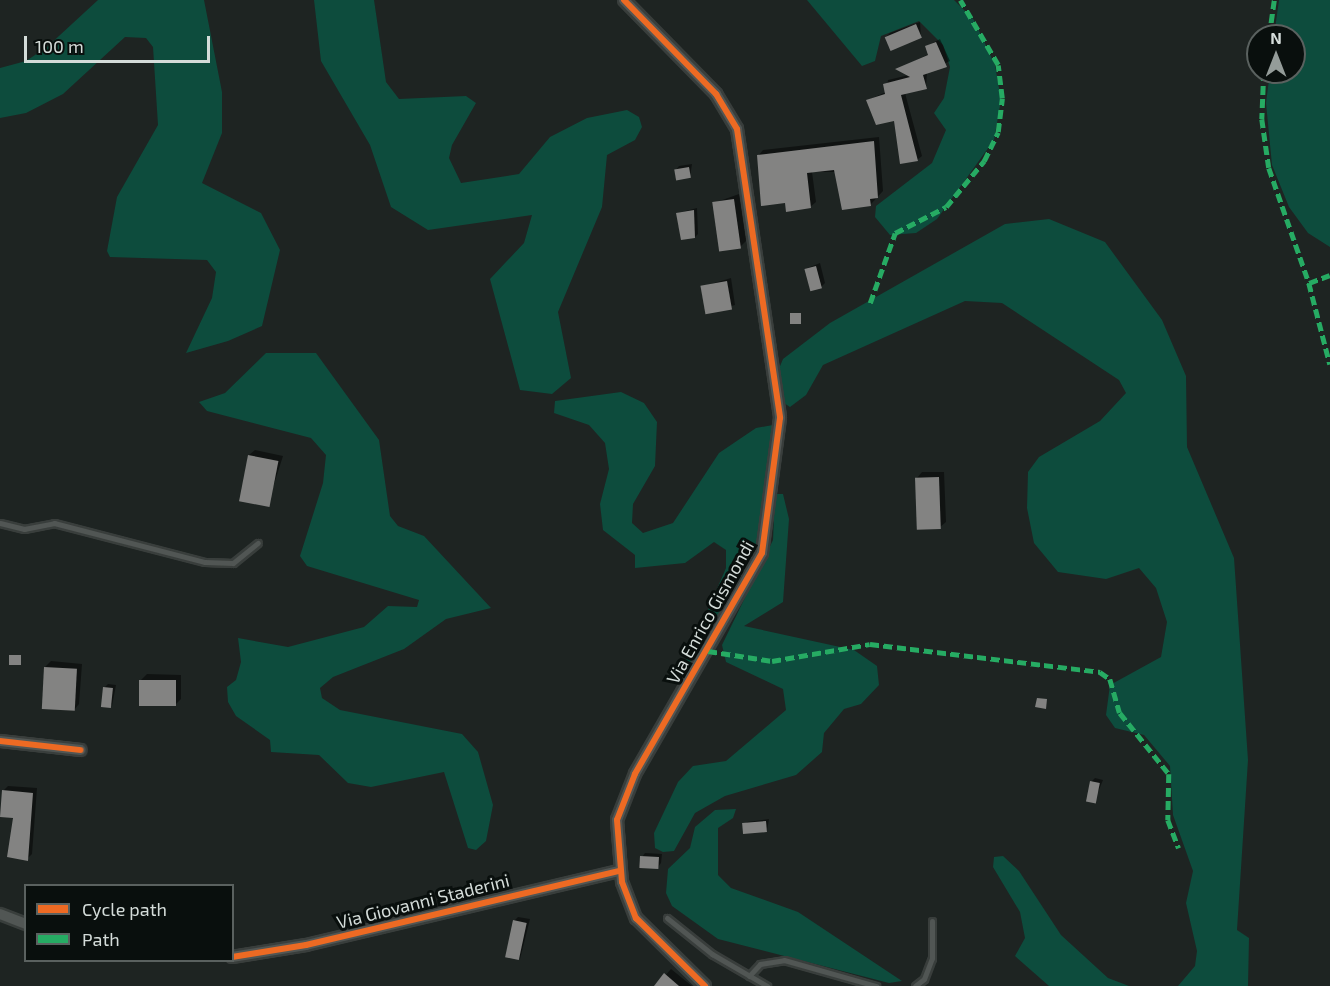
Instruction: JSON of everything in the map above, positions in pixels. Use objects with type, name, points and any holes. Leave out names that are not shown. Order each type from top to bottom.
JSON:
[{"type":"street","name":"Via Enrico Gismondi","points":[[624,0],[718,96],[737,129],[780,430],[764,549],[621,800],[620,871],[644,930],[705,986]]},
{"type":"street","points":[[0,741],[80,750]]},
{"type":"street","name":"Via Giovanni Staderini","points":[[234,957],[306,945],[620,871]]},
{"type":"street","points":[[0,914],[24,923]]},
{"type":"lane","points":[[0,523],[24,529],[54,523],[205,562],[233,563],[258,543]]},
{"type":"lane","points":[[667,918],[749,976],[767,986]]},
{"type":"lane","points":[[915,986],[924,979],[932,958],[932,921]]},
{"type":"lane","points":[[749,976],[760,964],[784,960],[876,986]]},
{"type":"green space","points":[[98,0],[204,0],[222,92],[222,133],[202,183],[261,213],[280,250],[262,326],[228,341],[186,353],[212,298],[216,272],[207,260],[110,257],[107,251],[117,197],[158,125],[153,47],[146,38],[125,37],[63,94],[26,113],[0,118],[0,68],[26,61],[47,47]]},
{"type":"green space","points":[[314,0],[374,0],[386,82],[399,99],[466,96],[476,103],[452,145],[449,158],[461,183],[519,174],[550,137],[587,118],[627,110],[639,117],[642,127],[635,140],[607,155],[602,207],[558,312],[571,378],[552,394],[520,390],[490,279],[524,243],[532,215],[428,230],[391,207],[370,145],[321,61]]},
{"type":"green space","points":[[807,0],[954,0],[974,20],[995,65],[1001,100],[994,140],[937,219],[916,233],[890,235],[875,217],[876,206],[932,163],[946,130],[934,113],[944,98],[950,67],[943,45],[919,21],[881,36],[875,61],[862,66]]},
{"type":"green space","points":[[1279,0],[1330,0],[1330,247],[1308,233],[1289,207],[1272,165],[1266,103],[1268,84],[1306,84],[1306,24],[1276,24]]},
{"type":"green space","points":[[1049,219],[1105,242],[1162,320],[1186,376],[1187,447],[1234,558],[1248,760],[1237,930],[1249,938],[1248,986],[1178,986],[1195,966],[1197,951],[1186,903],[1193,871],[1173,815],[1170,766],[1144,735],[1115,728],[1106,715],[1110,685],[1161,657],[1167,622],[1156,588],[1139,568],[1106,579],[1058,572],[1034,543],[1027,508],[1028,472],[1039,457],[1100,421],[1126,393],[1119,380],[1002,303],[965,301],[823,365],[806,395],[790,407],[781,401],[778,371],[783,359],[830,323],[1005,224]]},
{"type":"green space","points":[[266,353],[316,353],[379,440],[390,516],[398,526],[424,536],[491,608],[446,619],[404,649],[333,677],[320,688],[322,698],[340,710],[462,734],[478,752],[493,805],[486,841],[476,850],[468,848],[444,772],[371,787],[348,783],[319,755],[271,752],[270,740],[236,716],[228,702],[227,687],[236,680],[241,662],[238,638],[288,647],[364,627],[388,606],[417,607],[419,600],[307,566],[300,556],[323,483],[326,455],[311,438],[207,411],[199,402],[225,393]]},
{"type":"green space","points":[[621,392],[644,403],[657,422],[655,466],[633,504],[632,523],[643,533],[673,523],[719,453],[756,428],[773,425],[756,556],[688,674],[682,670],[726,568],[726,550],[714,542],[685,563],[635,568],[635,555],[603,530],[600,504],[609,469],[605,443],[589,425],[554,413],[555,401]]},
{"type":"green space","points":[[775,494],[783,494],[789,519],[783,602],[744,626],[854,650],[877,666],[879,685],[861,704],[844,709],[824,733],[822,752],[796,775],[725,796],[695,813],[674,851],[663,852],[655,848],[654,833],[678,782],[693,766],[726,761],[786,710],[783,689],[726,662],[722,645],[773,540]]},
{"type":"green space","points":[[736,809],[733,818],[718,828],[718,875],[731,888],[798,912],[902,981],[889,983],[718,939],[672,906],[666,893],[668,869],[690,848],[695,827],[715,810]]},
{"type":"green space","points":[[1003,856],[1019,871],[1061,935],[1108,978],[1129,986],[1049,986],[1015,956],[1025,938],[1020,912],[993,867],[994,857]]},
{"type":"building","points":[[916,24],[922,38],[891,51],[885,37]]},
{"type":"building","points":[[936,42],[947,67],[923,75],[927,89],[901,95],[918,161],[900,164],[894,121],[876,125],[866,100],[885,94],[883,84],[910,77],[895,69],[928,55],[925,46]]},
{"type":"building","points":[[874,141],[878,198],[870,199],[871,206],[842,210],[834,170],[807,173],[811,208],[786,212],[785,203],[761,206],[757,155]]},
{"type":"building","points":[[689,167],[691,178],[676,180],[674,170]]},
{"type":"building","points":[[734,199],[741,249],[719,252],[712,202]]},
{"type":"building","points":[[694,210],[695,238],[681,240],[676,213]]},
{"type":"building","points":[[816,266],[822,288],[810,291],[804,269]]},
{"type":"building","points":[[727,281],[732,310],[705,314],[700,286]]},
{"type":"building","points":[[790,313],[801,313],[801,324],[790,324]]},
{"type":"building","points":[[248,455],[278,461],[269,507],[239,501]]},
{"type":"building","points":[[939,477],[941,529],[917,530],[915,478]]},
{"type":"building","points":[[9,655],[21,655],[21,665],[9,665]]},
{"type":"building","points":[[44,667],[77,669],[75,711],[42,709]]},
{"type":"building","points":[[139,680],[176,680],[176,706],[139,706]]},
{"type":"building","points":[[103,687],[113,688],[111,708],[101,707]]},
{"type":"building","points":[[1037,698],[1047,699],[1046,709],[1035,707]]},
{"type":"building","points":[[1090,781],[1100,783],[1096,804],[1086,802]]},
{"type":"building","points":[[2,790],[33,793],[28,861],[7,857],[13,818],[0,817]]},
{"type":"building","points":[[766,821],[767,832],[743,834],[742,823]]},
{"type":"building","points":[[640,856],[659,857],[658,869],[639,868]]},
{"type":"building","points":[[513,920],[527,923],[519,960],[505,957]]},
{"type":"building","points":[[664,973],[679,986],[654,986]]},
{"type":"marked path","points":[[870,303],[895,233],[946,207],[984,161],[998,132],[1002,98],[998,65],[960,0]]},
{"type":"marked path","points":[[1271,24],[1274,0]]},
{"type":"marked path","points":[[1263,84],[1262,119],[1269,168],[1309,283],[1330,364]]},
{"type":"marked path","points":[[1309,283],[1330,275]]},
{"type":"marked path","points":[[708,651],[772,661],[870,644],[1100,672],[1110,679],[1120,713],[1169,774],[1168,820],[1179,848]]},
{"type":"cycle path","points":[[624,0],[716,94],[737,129],[780,418],[762,553],[635,774],[617,820],[622,882],[636,918],[705,986]]},
{"type":"cycle path","points":[[0,741],[80,750]]},
{"type":"cycle path","points":[[234,957],[306,945],[619,871]]}]
